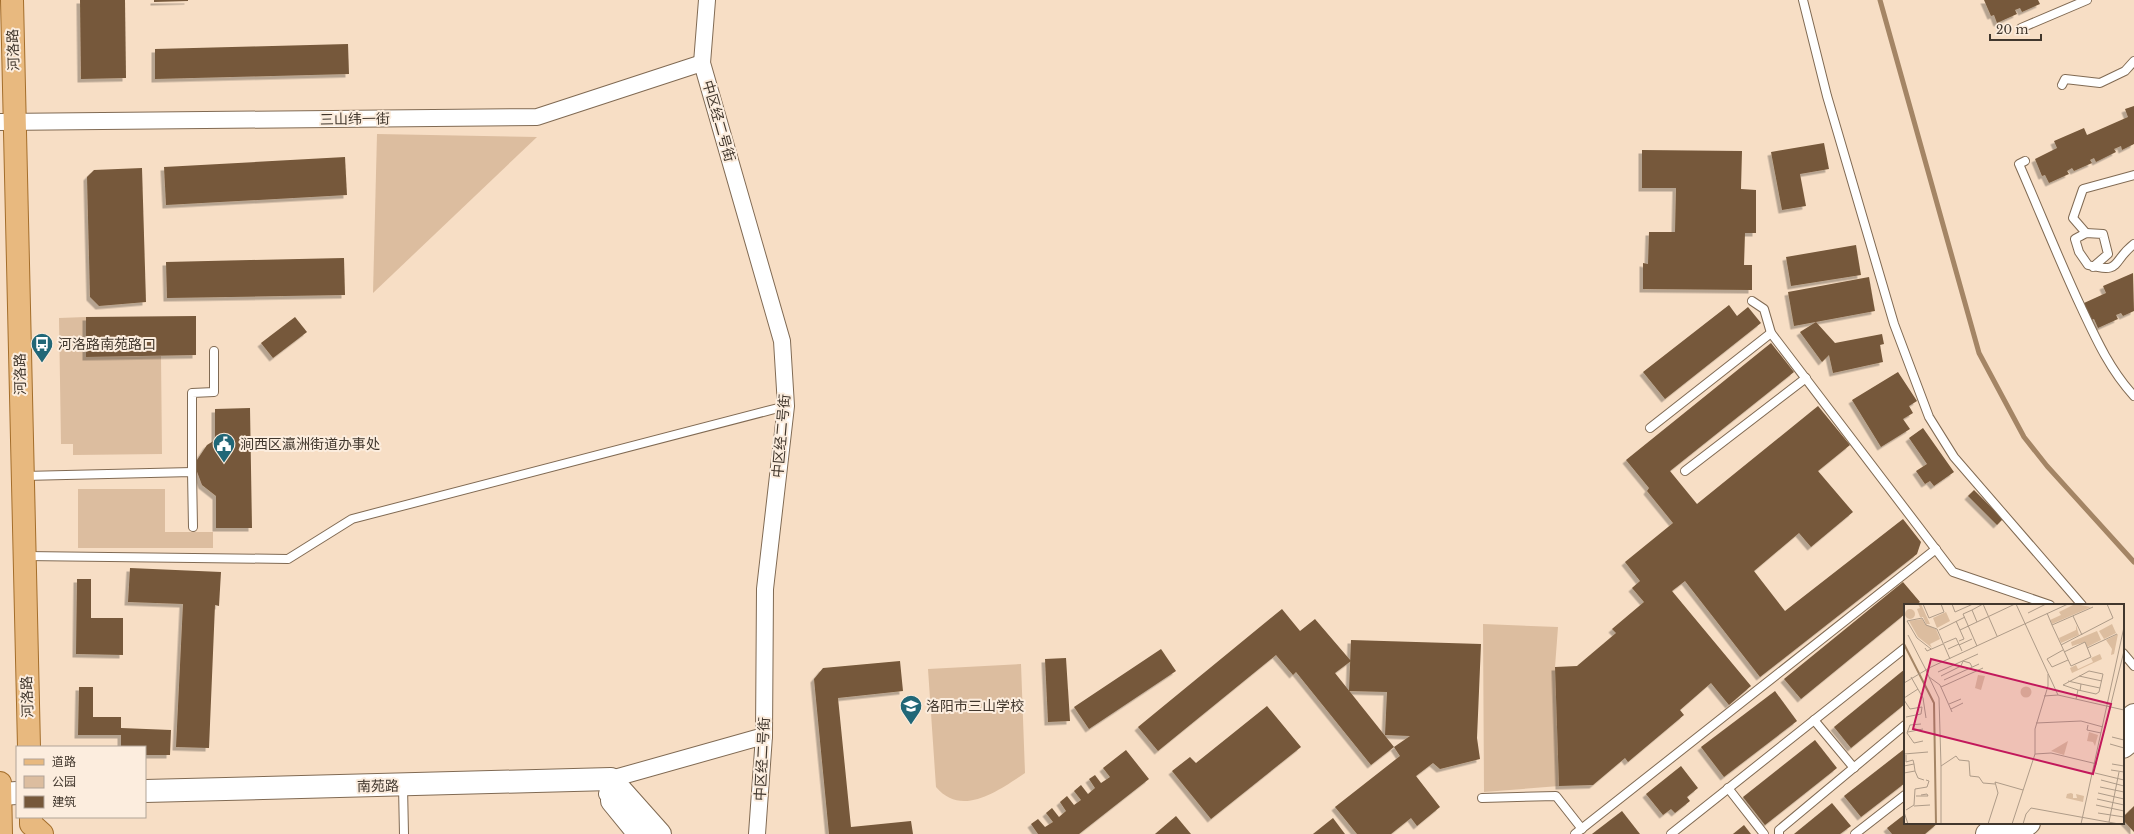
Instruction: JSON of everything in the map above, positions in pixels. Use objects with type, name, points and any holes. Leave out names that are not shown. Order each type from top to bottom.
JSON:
[{"type":"main road","name":"河洛路","points":[[12,0],[8,123],[22,476],[29,746]]},
{"type":"main road","points":[[0,784],[0,834]]},
{"type":"street","name":"中区经二号街","points":[[708,0],[702,63],[782,341],[786,406],[765,589],[764,741],[757,834]]},
{"type":"street","name":"三山纬一街","points":[[8,123],[537,117],[702,63]]},
{"type":"street","points":[[2124,724],[2134,715]]},
{"type":"street","points":[[2124,746],[2134,738]]},
{"type":"street","points":[[612,786],[764,741]]},
{"type":"street","points":[[612,786],[639,834]]},
{"type":"street","points":[[612,786],[660,834]]},
{"type":"street","name":"南苑路","points":[[146,804],[403,792],[612,786]]},
{"type":"street","name":"南苑路","points":[[146,791],[403,792]]},
{"type":"street","points":[[0,794],[16,793]]},
{"type":"street","points":[[0,807],[16,807]]},
{"type":"street","points":[[1987,834],[2000,824]]},
{"type":"street","points":[[2015,834],[2028,824]]},
{"type":"lane","points":[[1803,0],[1826,96],[1894,324],[1930,417],[1954,457],[2081,604]]},
{"type":"lane","points":[[2021,28],[2087,0]]},
{"type":"lane","points":[[2062,85],[2065,78],[2100,84],[2125,71],[2134,61]]},
{"type":"lane","points":[[2025,161],[2019,164],[2071,287],[2102,352],[2121,382],[2134,396]]},
{"type":"lane","points":[[2086,233],[2073,218],[2083,189],[2134,175]]},
{"type":"lane","points":[[2093,267],[2108,254],[2103,234],[2086,233],[2075,239],[2079,252],[2088,265],[2093,267],[2105,270],[2117,264],[2123,252],[2134,244]]},
{"type":"lane","points":[[1752,301],[1764,309],[1772,333],[1954,572],[2047,604]]},
{"type":"lane","points":[[1650,428],[1772,333]]},
{"type":"lane","points":[[193,527],[192,392],[214,392],[214,351]]},
{"type":"lane","points":[[1685,471],[1806,378]]},
{"type":"lane","points":[[23,556],[288,559],[352,519],[786,406]]},
{"type":"lane","points":[[22,476],[192,472]]},
{"type":"lane","points":[[1575,834],[1936,549]]},
{"type":"lane","points":[[1671,834],[1904,649]]},
{"type":"lane","points":[[2124,654],[2134,666]]},
{"type":"lane","points":[[1814,720],[1854,768]]},
{"type":"lane","points":[[1778,834],[1779,830],[1904,726]]},
{"type":"lane","points":[[1728,788],[1764,834]]},
{"type":"lane","points":[[403,792],[404,834]]},
{"type":"lane","points":[[1482,798],[1556,796],[1582,829]]},
{"type":"lane","points":[[1855,834],[1904,796]]},
{"type":"green space","points":[[377,134],[537,137],[373,293]]},
{"type":"green space","points":[[86,317],[87,357],[161,356],[162,454],[73,455],[73,444],[61,444],[59,318]]},
{"type":"green space","points":[[78,489],[165,489],[165,532],[213,532],[213,548],[78,548]]},
{"type":"green space","points":[[1483,624],[1558,627],[1555,667],[1559,786],[1484,792]]},
{"type":"green space","points":[[1021,664],[1025,773],[1004,787],[980,798],[969,801],[957,800],[946,796],[936,787],[928,669]]},
{"type":"building","points":[[80,0],[125,0],[126,78],[81,79]]},
{"type":"building","points":[[154,0],[188,0],[188,1],[154,2]]},
{"type":"building","points":[[1984,0],[2038,0],[2040,4],[2022,12],[2020,8],[2015,10],[2017,14],[1997,23],[1994,15],[1991,16]]},
{"type":"building","points":[[348,44],[349,74],[155,79],[155,49]]},
{"type":"building","points":[[2134,106],[2134,144],[2122,150],[2121,146],[2114,149],[2116,152],[2096,162],[2094,158],[2090,160],[2092,163],[2074,171],[2072,168],[2067,171],[2069,174],[2049,183],[2045,175],[2042,176],[2035,159],[2057,148],[2054,141],[2084,128],[2087,135],[2128,117],[2125,109]]},
{"type":"building","points":[[1824,143],[1829,169],[1800,174],[1806,206],[1782,210],[1771,152]]},
{"type":"building","points":[[1642,150],[1742,151],[1741,189],[1756,190],[1756,233],[1745,233],[1744,265],[1752,265],[1752,290],[1643,289],[1643,263],[1648,264],[1649,232],[1675,232],[1676,188],[1642,188]]},
{"type":"building","points":[[345,157],[347,195],[166,205],[164,167]]},
{"type":"building","points":[[142,168],[146,302],[99,306],[90,297],[87,177],[94,170]]},
{"type":"building","points":[[1856,245],[1861,275],[1791,286],[1786,257]]},
{"type":"building","points":[[344,258],[345,295],[167,298],[166,262]]},
{"type":"building","points":[[2133,273],[2134,311],[2123,316],[2121,313],[2116,315],[2118,319],[2098,328],[2094,319],[2091,320],[2084,303],[2106,293],[2103,286]]},
{"type":"building","points":[[1869,277],[1875,311],[1794,326],[1788,292]]},
{"type":"building","points":[[1729,305],[1737,316],[1748,307],[1761,323],[1665,399],[1643,372]]},
{"type":"building","points":[[196,316],[196,355],[86,357],[86,317]]},
{"type":"building","points":[[295,317],[307,332],[273,358],[261,343]]},
{"type":"building","points":[[1816,322],[1835,343],[1882,334],[1884,344],[1880,345],[1883,362],[1833,373],[1829,355],[1822,362],[1800,332]]},
{"type":"building","points":[[1771,343],[1794,372],[1670,471],[1697,504],[1818,406],[1850,445],[1818,471],[1853,512],[1811,547],[1799,533],[1754,571],[1785,611],[1903,519],[1921,542],[1917,554],[1760,677],[1685,581],[1672,591],[1751,686],[1729,705],[1711,683],[1680,710],[1684,715],[1628,762],[1625,758],[1593,785],[1559,786],[1555,667],[1577,666],[1616,633],[1612,629],[1644,602],[1632,588],[1640,581],[1625,562],[1673,523],[1647,491],[1649,488],[1626,460]]},
{"type":"building","points":[[1898,372],[1917,401],[1909,406],[1913,413],[1903,419],[1910,429],[1881,447],[1852,400]]},
{"type":"building","name":"涧西区瀛洲街道办事处","points":[[250,408],[252,528],[216,528],[216,496],[202,485],[196,469],[197,460],[207,445],[215,440],[215,409]]},
{"type":"building","points":[[1923,428],[1954,472],[1934,486],[1930,481],[1925,484],[1916,471],[1927,464],[1909,438]]},
{"type":"building","points":[[1974,490],[2003,519],[1997,525],[1968,496]]},
{"type":"building","points":[[130,568],[221,572],[219,606],[215,605],[209,748],[176,747],[183,604],[128,602]]},
{"type":"building","points":[[77,579],[91,579],[91,618],[123,618],[123,655],[76,654]]},
{"type":"building","points":[[1903,582],[1920,602],[1917,604],[1904,604],[1904,615],[1801,699],[1784,679]]},
{"type":"building","points":[[1282,609],[1300,631],[1315,619],[1351,661],[1335,673],[1394,747],[1371,765],[1296,672],[1293,675],[1276,655],[1158,751],[1138,727]]},
{"type":"building","points":[[1351,640],[1481,644],[1477,738],[1480,759],[1440,769],[1433,763],[1416,776],[1440,807],[1417,826],[1411,818],[1391,834],[1357,834],[1335,807],[1400,756],[1394,747],[1410,736],[1385,735],[1387,692],[1349,691]]},
{"type":"building","points":[[1161,649],[1176,671],[1089,729],[1074,707]]},
{"type":"building","points":[[1066,658],[1070,721],[1048,722],[1045,659]]},
{"type":"building","points":[[900,661],[903,691],[838,698],[851,827],[911,821],[913,834],[829,834],[814,679],[823,668]]},
{"type":"building","points":[[1904,670],[1904,705],[1851,748],[1834,727]]},
{"type":"building","points":[[79,687],[93,687],[93,717],[121,717],[121,728],[171,730],[170,755],[146,755],[146,746],[121,746],[121,735],[78,735]]},
{"type":"building","points":[[1775,691],[1797,721],[1724,777],[1701,747]]},
{"type":"building","points":[[1267,706],[1301,747],[1211,819],[1172,771],[1190,757],[1196,763]]},
{"type":"building","points":[[1815,740],[1837,768],[1765,825],[1743,797]]},
{"type":"building","points":[[1126,750],[1149,779],[1079,834],[1038,834],[1031,824],[1038,819],[1045,827],[1053,822],[1046,813],[1052,808],[1059,817],[1066,811],[1060,802],[1067,796],[1074,805],[1081,800],[1074,791],[1081,785],[1088,794],[1095,788],[1089,779],[1095,775],[1101,783],[1110,777],[1103,768]]},
{"type":"building","points":[[1903,750],[1904,784],[1861,817],[1844,796]]},
{"type":"building","points":[[1681,766],[1698,788],[1687,797],[1690,801],[1675,813],[1671,809],[1663,815],[1646,794]]},
{"type":"building","points":[[1832,803],[1851,826],[1840,834],[1794,834]]},
{"type":"building","points":[[2134,806],[2134,832],[2124,821],[2124,816]]},
{"type":"building","points":[[1622,811],[1640,834],[1592,834]]},
{"type":"building","points":[[1904,815],[1904,824],[1937,824],[1925,834],[1892,834],[1887,828]]},
{"type":"building","points":[[1176,816],[1191,834],[1155,834]]},
{"type":"building","points":[[1333,818],[1345,834],[1313,834]]},
{"type":"building","points":[[1744,825],[1751,834],[1733,834]]},
{"type":"waterway","points":[[1880,0],[1979,353],[2024,437],[2047,466],[2134,562]]},
{"type":"place","name":"河洛路南苑路口","points":[[42,364]]},
{"type":"place","name":"涧西区瀛洲街道办事处","points":[[224,464]]},
{"type":"place","name":"洛阳市三山学校","points":[[911,726]]}]
